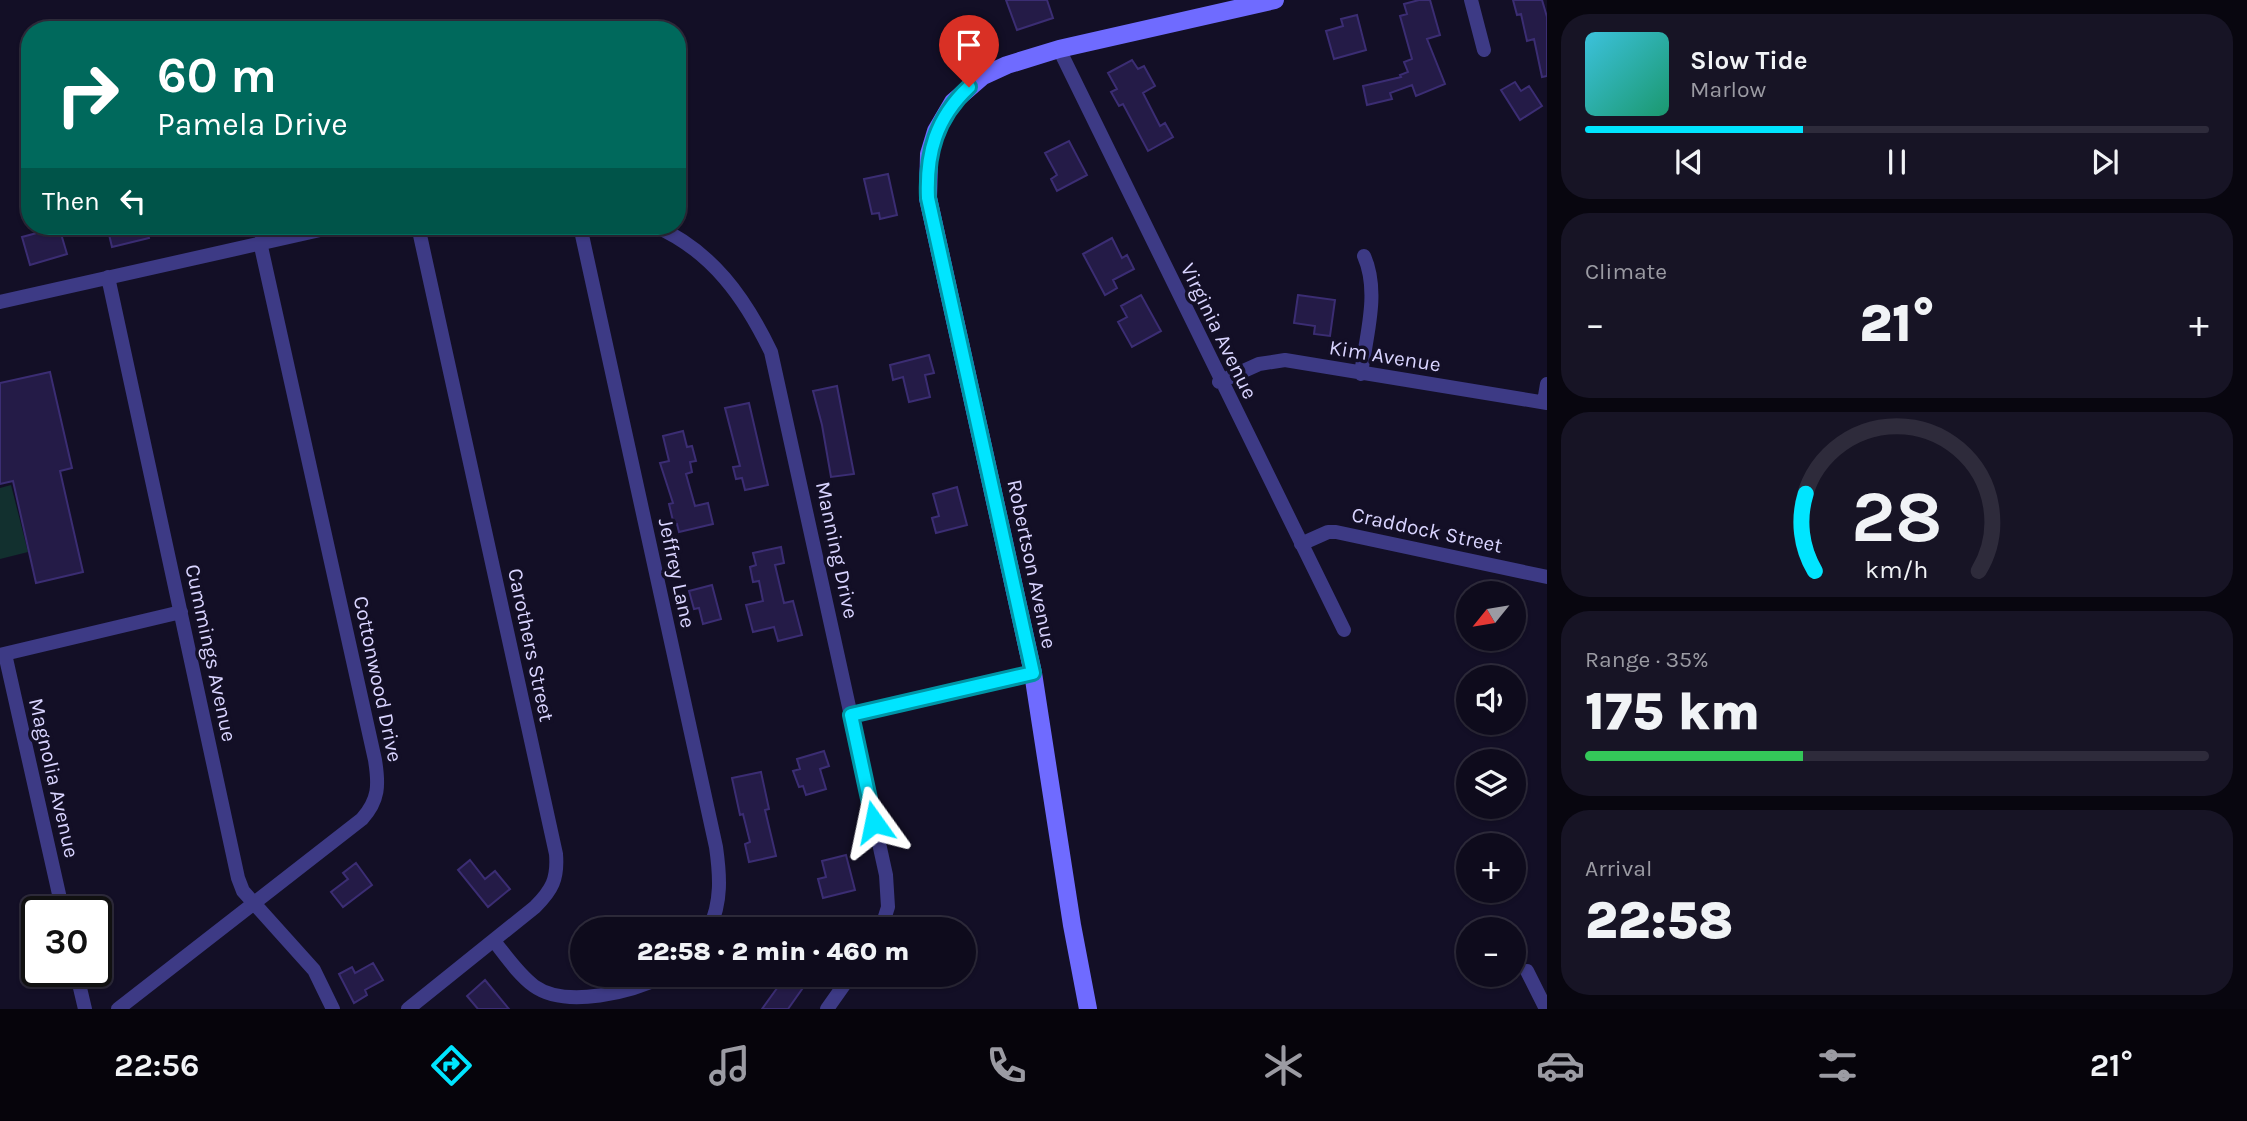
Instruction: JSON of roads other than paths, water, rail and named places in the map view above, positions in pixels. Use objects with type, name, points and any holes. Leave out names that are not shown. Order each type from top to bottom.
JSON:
[{"type":"street","name":"Robertson Avenue","points":[[1088,1009],[1072,925],[1033,673],[928,198],[929,154],[936,131],[953,102],[983,76],[1007,65],[1059,50],[1275,0]]},
{"type":"street","points":[[1471,0],[1484,50]]},
{"type":"street","name":"Virginia Avenue","points":[[1059,50],[1344,630]]},
{"type":"street","points":[[0,302],[294,235]]},
{"type":"street","name":"Carothers Street","points":[[408,1009],[494,941],[549,893],[557,872],[556,854],[420,235]]},
{"type":"street","name":"Jeffrey Lane","points":[[582,235],[716,847],[720,897],[713,917]]},
{"type":"street","name":"Manning Drive","points":[[671,235],[691,246],[724,274],[747,306],[771,352],[887,885],[888,906],[885,917]]},
{"type":"street","name":"Cottonwood Drive","points":[[118,1009],[362,819],[376,799],[379,789],[375,760],[260,242]]},
{"type":"street","points":[[1361,374],[1373,286],[1371,272],[1364,256]]},
{"type":"street","name":"Cummings Avenue","points":[[107,277],[238,877],[243,891],[314,970],[333,1009]]},
{"type":"street","name":"Kim Avenue","points":[[1220,382],[1274,360],[1545,402]]},
{"type":"street","points":[[1545,402],[1547,384]]},
{"type":"street","name":"Craddock Street","points":[[1301,544],[1328,532],[1336,532],[1547,577]]},
{"type":"street","points":[[2,654],[181,612]]},
{"type":"street","name":"Magnolia Avenue","points":[[2,654],[59,896]]},
{"type":"street","points":[[851,715],[1033,673]]},
{"type":"street","points":[[494,941],[520,974],[534,987],[548,994],[567,999],[634,987]]},
{"type":"street","points":[[1527,971],[1546,1009]]},
{"type":"street","points":[[80,987],[85,1009]]},
{"type":"street","points":[[827,1009],[843,987]]}]
